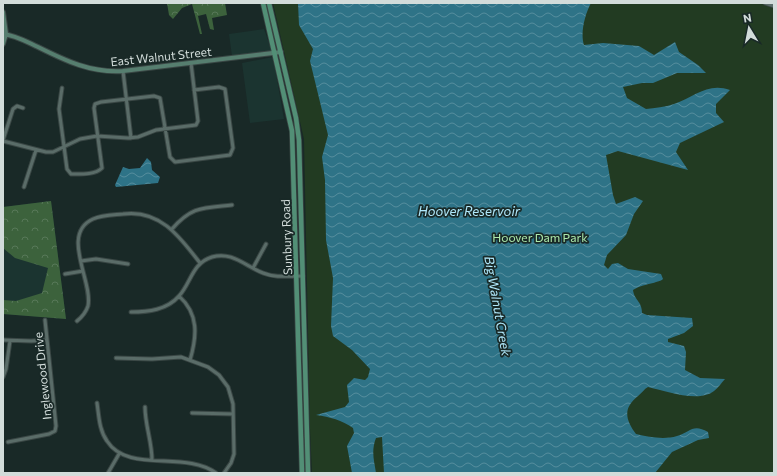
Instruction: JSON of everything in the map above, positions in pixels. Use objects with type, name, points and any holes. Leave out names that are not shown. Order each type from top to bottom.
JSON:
[{"type":"main road","name":"Sunbury Road","points":[[263,3],[278,53],[287,94],[294,107],[299,140],[302,473]]},
{"type":"main road","name":"Sunbury Road","points":[[269,3],[292,131],[296,239],[300,276]]},
{"type":"main road","points":[[3,12],[3,44]]},
{"type":"main road","name":"East Walnut Street","points":[[4,34],[84,68],[105,72],[278,53]]},
{"type":"main road","points":[[300,276],[303,309],[308,473]]},
{"type":"street","points":[[765,3],[774,6]]},
{"type":"street","points":[[24,108],[17,106],[13,109],[3,140],[36,150],[53,152],[80,139],[97,136],[131,138],[166,129],[197,124],[198,121],[191,63]]},
{"type":"street","points":[[123,71],[131,138]]},
{"type":"street","points":[[62,88],[59,109],[69,173],[73,174],[99,171],[102,166],[97,136],[94,108],[95,104],[127,99],[157,96],[161,101],[172,160],[185,161],[228,156],[232,154],[233,148],[225,89],[219,87],[194,90]]},
{"type":"street","points":[[24,187],[36,150]]},
{"type":"street","points":[[172,229],[183,217],[194,210],[232,205]]},
{"type":"street","points":[[77,321],[84,315],[88,307],[89,293],[81,261],[78,238],[85,225],[96,218],[134,213],[156,219],[172,229],[200,263]]},
{"type":"street","points":[[82,222],[85,225]]},
{"type":"street","points":[[253,268],[266,244]]},
{"type":"street","points":[[131,312],[145,312],[162,308],[179,296],[194,270],[200,263],[213,256],[226,256],[237,259],[253,268],[272,275],[300,276]]},
{"type":"street","points":[[81,261],[96,259],[128,264]]},
{"type":"street","points":[[65,274],[83,270]]},
{"type":"street","points":[[179,296],[190,307],[193,317],[195,339],[190,360]]},
{"type":"street","name":"Inglewood Drive","points":[[8,442],[49,434],[55,430],[57,422],[45,320]]},
{"type":"street","points":[[3,340],[47,340]]},
{"type":"street","points":[[3,377],[6,369],[10,340]]},
{"type":"street","points":[[116,358],[152,359],[175,356],[190,360],[214,370],[223,380],[231,395],[233,414],[233,458],[224,473]]},
{"type":"street","points":[[97,403],[101,429],[107,442],[119,454],[140,460],[188,462],[204,466],[216,473]]},
{"type":"street","points":[[146,407],[146,423],[152,445],[152,460]]},
{"type":"street","points":[[192,413],[233,414]]},
{"type":"street","points":[[108,473],[119,454]]},
{"type":"shaded area","points":[[264,29],[272,51],[232,56],[229,34]]},
{"type":"shaded area","points":[[273,57],[284,119],[250,123],[242,63]]},
{"type":"shaded area","points":[[51,201],[66,319],[3,314],[3,207]]},
{"type":"green space","points":[[167,3],[225,3],[227,15],[212,18],[214,30],[210,29],[206,14],[198,16],[202,34],[200,34],[192,4],[182,8],[173,19],[169,15]]},
{"type":"green space","name":"Hoover Reservoir","points":[[273,3],[774,3],[774,473],[312,473],[304,139]]},
{"type":"green space","points":[[51,201],[66,319],[3,314],[3,300],[16,301],[42,293],[48,268],[15,258],[3,248],[3,207]]},
{"type":"water","name":"Hoover Reservoir","points":[[298,3],[591,3],[584,24],[584,45],[603,43],[639,46],[654,55],[675,42],[679,52],[698,65],[706,73],[677,73],[653,83],[642,83],[623,87],[627,98],[646,109],[674,104],[708,89],[722,88],[730,90],[716,104],[716,113],[724,122],[680,143],[676,152],[688,170],[618,151],[606,155],[616,204],[635,197],[643,201],[634,214],[626,235],[607,255],[604,265],[608,269],[612,264],[618,263],[628,269],[661,274],[663,279],[633,290],[641,306],[642,313],[647,315],[692,318],[693,326],[684,333],[668,339],[668,342],[684,346],[686,352],[685,370],[700,378],[725,379],[714,391],[700,396],[682,395],[648,387],[633,400],[628,409],[628,419],[636,434],[662,438],[677,436],[692,429],[699,428],[708,432],[709,438],[698,440],[672,452],[655,473],[384,473],[382,437],[376,438],[374,447],[373,456],[376,473],[352,473],[347,446],[354,433],[353,428],[336,419],[316,415],[345,407],[349,402],[347,385],[354,378],[365,380],[368,377],[370,369],[352,350],[333,336],[331,326],[333,278],[326,240],[325,180],[322,157],[328,135],[310,61],[313,49],[299,25]]},
{"type":"water","points":[[147,158],[151,162],[152,170],[160,177],[158,183],[116,187],[115,185],[123,167],[129,169],[140,168]]},
{"type":"park label","name":"Hoover Dam Park","points":[[540,237]]},
{"type":"water label","name":"Big Walnut Creek","points":[[498,306]]}]
